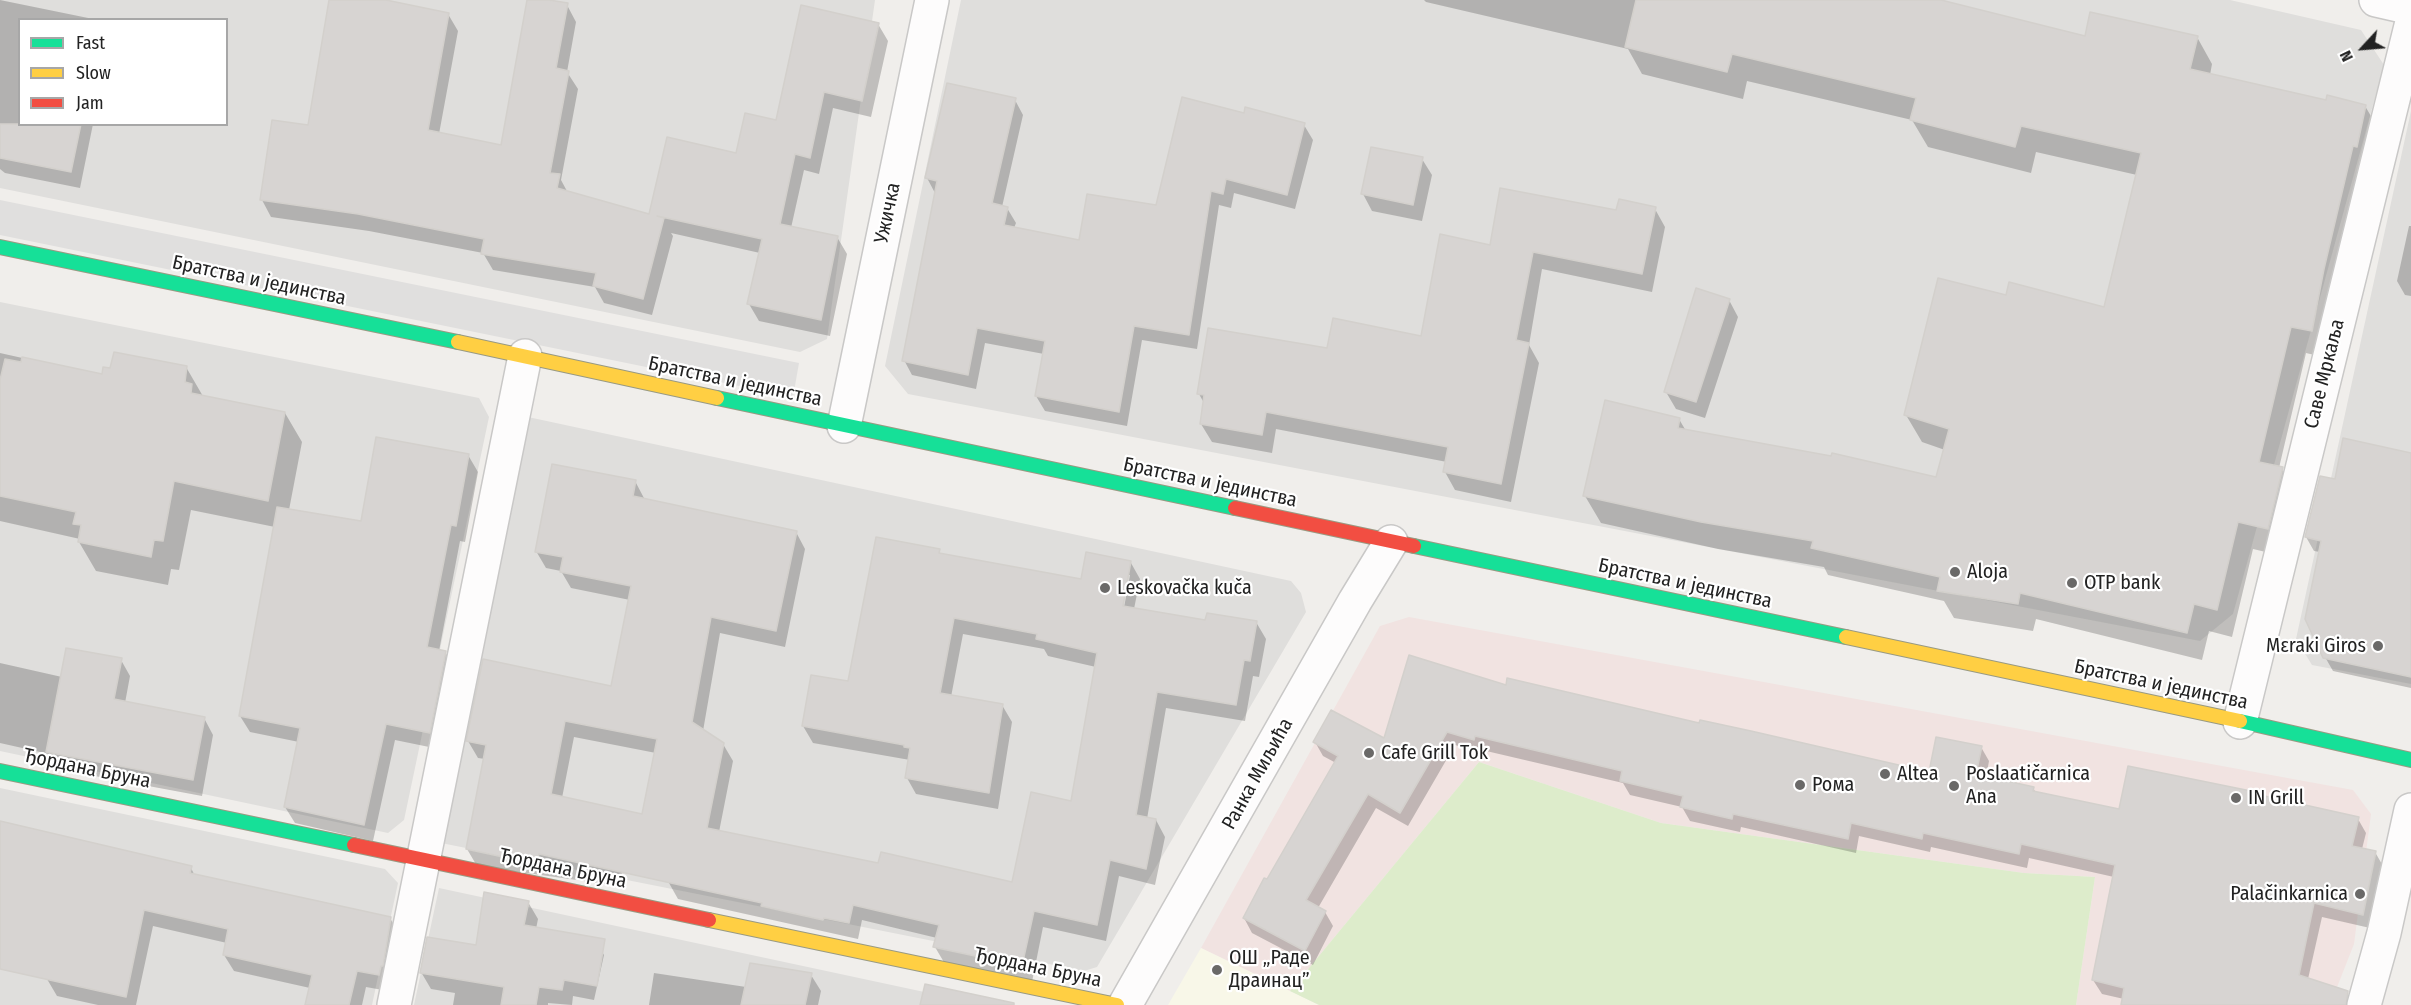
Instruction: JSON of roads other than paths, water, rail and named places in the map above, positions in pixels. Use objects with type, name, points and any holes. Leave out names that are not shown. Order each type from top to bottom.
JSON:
[{"type":"street","name":"Ужичка","points":[[844,426],[932,0]]},
{"type":"street","points":[[2376,0],[2411,8]]},
{"type":"street","name":"Саве Мркаља","points":[[2240,722],[2411,26]]},
{"type":"street","name":"Братства и јединства","points":[[0,247],[525,356],[2411,760]]},
{"type":"street","points":[[394,1005],[525,356]]},
{"type":"street","name":"Ранка Миљића","points":[[1125,1005],[1355,601],[1391,542]]},
{"type":"street","name":"Ђордана Бруна","points":[[0,771],[1117,1005]]},
{"type":"street","points":[[2364,1005],[2384,933],[2411,810]]},
{"type":"place","name":"Aloja","points":[[1955,572]]},
{"type":"place","name":"OTP bank","points":[[2072,583]]},
{"type":"place","name":"Leskovačka kuča","points":[[1105,588]]},
{"type":"place","name":"Mεraki Giros","points":[[2378,646]]},
{"type":"place","name":"Cafe Grill Tok","points":[[1369,753]]},
{"type":"place","name":"Altea","points":[[1885,774]]},
{"type":"place","name":"Рома","points":[[1800,785]]},
{"type":"place","name":"Poslaatičarnica Ana","points":[[1954,786]]},
{"type":"place","name":"IN Grill","points":[[2236,798]]},
{"type":"place","name":"Palačinkarnica","points":[[2360,894]]},
{"type":"place","name":"ОШ „Раде Драинац”","points":[[1217,970]]}]
